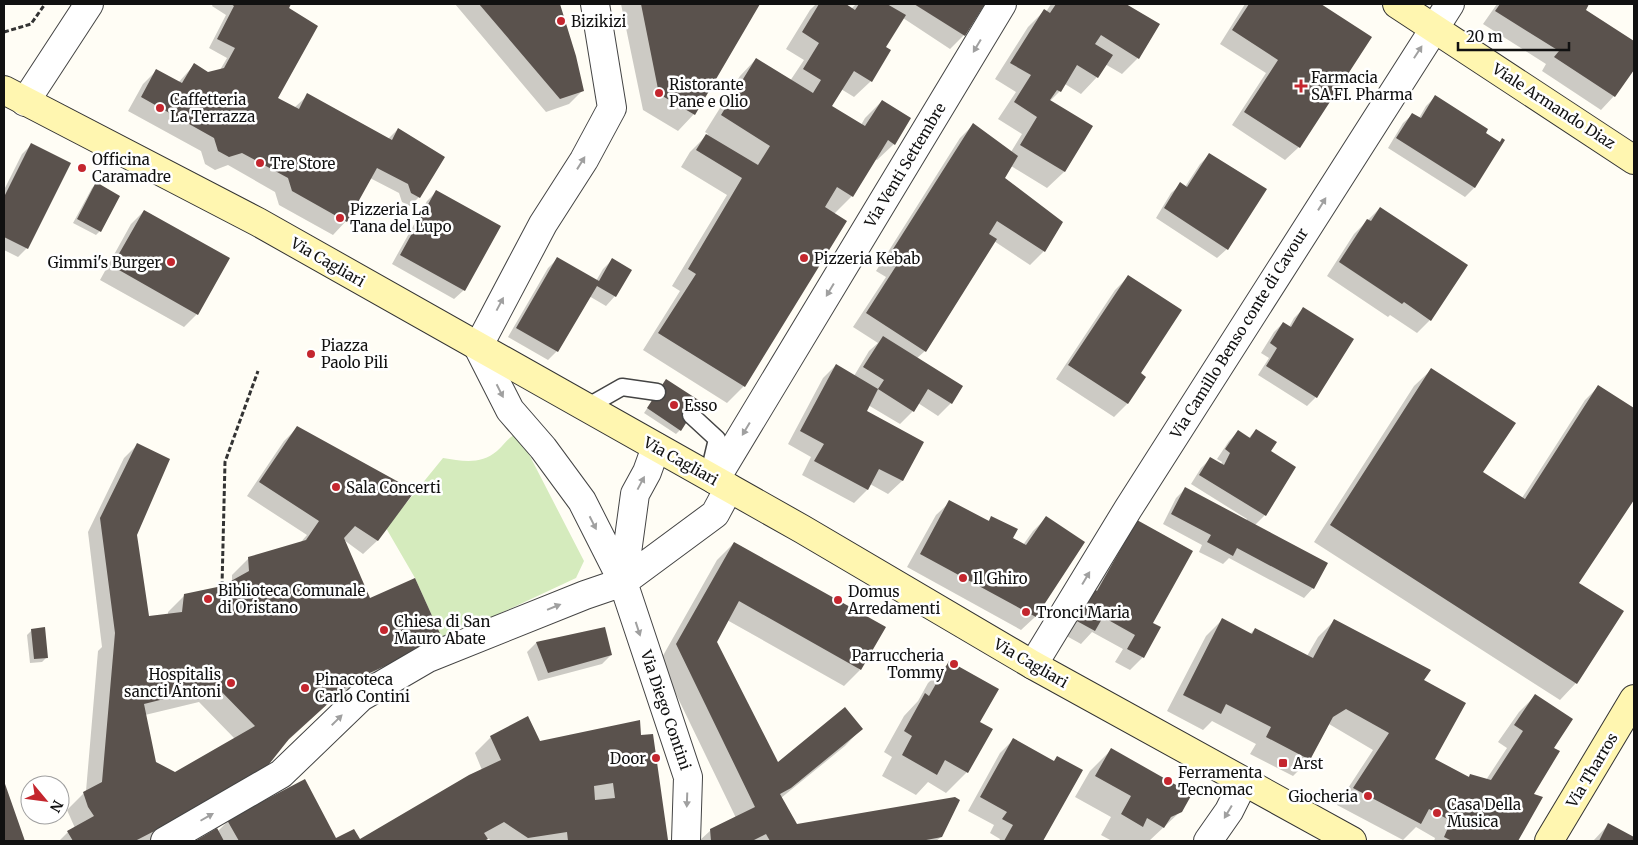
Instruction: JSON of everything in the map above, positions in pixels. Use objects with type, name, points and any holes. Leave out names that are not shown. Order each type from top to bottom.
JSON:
[{"type":"main road","name":"Viale Armando Diaz","points":[[1397,4],[1634,160]]},
{"type":"main road","name":"Via Cagliari","points":[[14,96],[258,222],[717,481],[1033,665],[1352,841]]},
{"type":"main road","name":"Via Tharros","points":[[1549,841],[1634,699]]},
{"type":"street","points":[[14,96],[88,4]]},
{"type":"street","points":[[478,347],[542,224],[584,160],[612,108],[595,4]]},
{"type":"street","name":"Via Venti Settembre","points":[[165,841],[281,774],[361,697],[369,692],[428,658],[585,595],[623,582],[715,514],[717,481],[1002,4]]},
{"type":"street","name":"Via Camillo Benso conte di Cavour","points":[[1033,665],[1128,508],[1450,4]]},
{"type":"street","name":"Via Diego Contini","points":[[478,347],[510,410],[543,448],[582,501],[623,582],[688,777],[686,841]]},
{"type":"street","points":[[623,582],[635,494],[647,472],[656,447]]},
{"type":"street","points":[[1208,841],[1229,811],[1244,781]]},
{"type":"lane","points":[[585,408],[622,387],[657,392]]},
{"type":"lane","points":[[691,415],[717,439],[717,481]]},
{"type":"path","points":[[4,32],[31,24],[45,4]]},
{"type":"path","points":[[222,586],[226,462],[258,371]]},
{"type":"green space","points":[[518,433],[584,561],[576,578],[443,640],[415,578],[386,528],[443,458],[471,461],[484,458],[497,451]]},
{"type":"building","points":[[231,4],[291,4],[289,8],[318,26],[278,98],[299,109],[307,93],[392,140],[398,128],[445,157],[420,198],[411,193],[408,184],[377,168],[347,222],[292,191],[288,178],[242,153],[229,157],[218,151],[214,138],[141,97],[156,69],[182,83],[194,63],[208,72],[224,68],[235,48],[217,39],[234,6]]},
{"type":"building","points":[[479,4],[560,4],[576,56],[584,91],[560,99]]},
{"type":"building","points":[[641,4],[760,4],[695,115],[659,94]]},
{"type":"building","points":[[819,4],[846,4],[855,10],[859,4],[887,4],[906,15],[886,47],[891,50],[872,82],[854,71],[832,106],[865,126],[882,100],[911,118],[895,145],[888,140],[853,197],[837,187],[825,207],[847,221],[745,387],[658,333],[696,274],[688,269],[742,178],[696,150],[706,134],[758,165],[770,146],[721,115],[756,58],[813,93],[821,80],[803,69],[819,43],[802,32]]},
{"type":"building","points":[[914,4],[985,4],[965,36]]},
{"type":"building","points":[[1056,4],[1126,4],[1160,24],[1139,59],[1101,35],[1095,44],[1113,55],[1098,78],[1077,65],[1061,92],[1057,90],[1050,100],[1093,126],[1065,172],[1020,145],[1037,117],[1014,102],[1031,75],[1010,63],[1044,9],[1050,13]]},
{"type":"building","name":"Farmacia SA.FI. Pharma","points":[[1249,4],[1321,4],[1372,37],[1300,148],[1244,112],[1278,60],[1232,30]]},
{"type":"building","points":[[1500,4],[1589,4],[1586,10],[1634,41],[1634,70],[1615,97],[1554,57],[1559,51],[1495,11]]},
{"type":"building","points":[[1435,95],[1488,129],[1486,133],[1500,142],[1502,138],[1505,140],[1475,188],[1396,138],[1412,113],[1421,118]]},
{"type":"building","points":[[973,123],[1018,156],[1005,178],[1063,222],[1045,252],[997,221],[989,234],[997,239],[926,352],[866,313],[898,263],[888,257]]},
{"type":"building","points":[[31,143],[71,163],[28,249],[4,237],[4,197]]},
{"type":"building","points":[[1209,153],[1267,189],[1228,250],[1164,208],[1180,182],[1187,187]]},
{"type":"building","points":[[96,182],[120,196],[101,232],[77,219]]},
{"type":"building","points":[[436,190],[501,226],[465,291],[400,255]]},
{"type":"building","points":[[1380,207],[1468,265],[1431,321],[1339,262],[1367,219],[1371,221]]},
{"type":"building","points":[[144,210],[230,258],[198,315],[112,266]]},
{"type":"building","points":[[557,257],[599,281],[612,258],[632,270],[616,297],[597,286],[558,352],[516,328]]},
{"type":"building","points":[[1128,275],[1182,310],[1141,373],[1146,377],[1128,404],[1068,365]]},
{"type":"building","points":[[1303,307],[1354,339],[1317,398],[1266,366],[1277,348],[1270,343],[1283,322],[1291,327]]},
{"type":"building","points":[[883,336],[963,386],[952,404],[928,389],[914,412],[878,389],[884,380],[863,367]]},
{"type":"building","points":[[836,364],[878,389],[867,411],[924,442],[903,481],[879,469],[868,490],[814,461],[824,444],[800,431]]},
{"type":"building","points":[[1431,368],[1516,423],[1483,472],[1525,499],[1598,385],[1634,408],[1634,500],[1579,583],[1624,611],[1577,684],[1330,525]]},
{"type":"building","name":"Esso","points":[[666,379],[700,401],[681,431],[647,408]]},
{"type":"building","name":"Hospitalis sancti Antoni","points":[[297,426],[415,491],[378,541],[355,526],[344,538],[370,598],[415,578],[443,640],[354,680],[289,739],[266,768],[199,808],[135,841],[73,841],[67,831],[94,816],[88,807],[83,792],[102,782],[115,633],[100,518],[137,443],[170,459],[137,535],[149,616],[182,612],[184,594],[222,586],[249,571],[248,557],[306,540],[319,521],[259,482]],"holes":[[[216,686],[255,726],[175,772],[156,762],[144,704]]]},
{"type":"building","points":[[1256,429],[1277,442],[1271,451],[1296,467],[1266,516],[1199,475],[1210,457],[1224,465],[1230,453],[1225,449],[1238,430],[1250,438]]},
{"type":"building","points":[[1185,487],[1328,563],[1314,589],[1237,548],[1233,556],[1207,542],[1211,535],[1171,514]]},
{"type":"building","points":[[949,500],[989,521],[991,516],[1018,529],[1013,538],[1026,545],[1046,516],[1085,542],[1036,617],[920,554]]},
{"type":"building","points":[[1137,520],[1193,551],[1153,623],[1161,627],[1144,658],[1127,649],[1135,635],[1103,617],[1095,631],[1075,620],[1093,588],[1097,591]]},
{"type":"building","points":[[734,542],[886,627],[861,670],[739,601],[717,642],[778,762],[845,707],[863,729],[791,788],[780,794],[797,824],[955,797],[960,800],[942,837],[921,841],[770,841],[766,834],[752,841],[711,841],[710,829],[755,807],[676,644]]},
{"type":"building","points":[[1222,618],[1252,634],[1255,628],[1313,658],[1334,619],[1431,670],[1424,680],[1466,703],[1435,759],[1469,777],[1470,774],[1491,780],[1523,731],[1514,725],[1535,694],[1573,719],[1554,748],[1560,751],[1534,794],[1543,797],[1518,841],[1452,841],[1444,837],[1451,821],[1429,809],[1421,824],[1353,788],[1389,733],[1346,709],[1333,717],[1310,760],[1266,737],[1271,727],[1226,704],[1221,714],[1183,695]]},
{"type":"building","points":[[45,627],[48,658],[34,659],[31,629]]},
{"type":"building","points":[[605,627],[612,655],[548,673],[536,642]]},
{"type":"building","points":[[949,661],[999,689],[980,722],[993,729],[968,773],[945,760],[937,775],[902,755],[912,736],[904,731],[925,693],[929,696]]},
{"type":"building","points":[[528,716],[540,741],[640,720],[641,735],[653,734],[668,840],[568,841],[567,832],[528,838],[504,822],[484,833],[488,839],[484,841],[239,841],[227,820],[305,779],[336,838],[354,829],[360,839],[469,775],[501,760],[490,736]],"holes":[[[613,783],[615,798],[595,800],[594,786]]]},
{"type":"building","points":[[1013,738],[1054,761],[1057,756],[1083,770],[1043,841],[1004,841],[1013,825],[1002,819],[1007,812],[980,797]]},
{"type":"building","points":[[1111,748],[1192,794],[1182,812],[1171,817],[1164,828],[1147,818],[1143,827],[1121,814],[1131,796],[1095,776]]},
{"type":"building","points":[[4,781],[25,841],[4,841]]},
{"type":"building","points":[[1608,823],[1634,837],[1634,841],[1599,841]]},
{"type":"building","points":[[217,828],[224,841],[195,841]]},
{"type":"place","name":"Bizikizi","points":[[561,21]]},
{"type":"place","name":"Farmacia SA.FI. Pharma","points":[[1301,86]]},
{"type":"place","name":"Ristorante Pane e Olio","points":[[659,93]]},
{"type":"place","name":"Caffetteria La Terrazza","points":[[160,108]]},
{"type":"place","name":"Tre Store","points":[[260,163]]},
{"type":"place","name":"Officina Caramadre","points":[[82,168]]},
{"type":"place","name":"Pizzeria La Tana del Lupo","points":[[340,218]]},
{"type":"place","name":"Pizzeria Kebab","points":[[804,258]]},
{"type":"place","name":"Gimmi's Burger","points":[[171,262]]},
{"type":"place","name":"Piazza Paolo Pili","points":[[311,354]]},
{"type":"place","name":"Esso","points":[[674,405]]},
{"type":"place","name":"Sala Concerti","points":[[336,487]]},
{"type":"place","name":"Il Ghiro","points":[[963,578]]},
{"type":"place","name":"Biblioteca Comunale di Oristano","points":[[208,599]]},
{"type":"place","name":"Domus Arredamenti","points":[[838,600]]},
{"type":"place","name":"Tronci Maria","points":[[1026,612]]},
{"type":"place","name":"Chiesa di San Mauro Abate","points":[[384,630]]},
{"type":"place","name":"Parruccheria Tommy","points":[[954,664]]},
{"type":"place","name":"Hospitalis sancti Antoni","points":[[231,683]]},
{"type":"place","name":"Pinacoteca Carlo Contini","points":[[305,688]]},
{"type":"place","name":"Door","points":[[656,758]]},
{"type":"place","name":"Arst","points":[[1283,763]]},
{"type":"place","name":"Ferramenta Tecnomac","points":[[1168,781]]},
{"type":"place","name":"Giocheria","points":[[1368,796]]},
{"type":"place","name":"Casa Della Musica","points":[[1437,813]]}]
